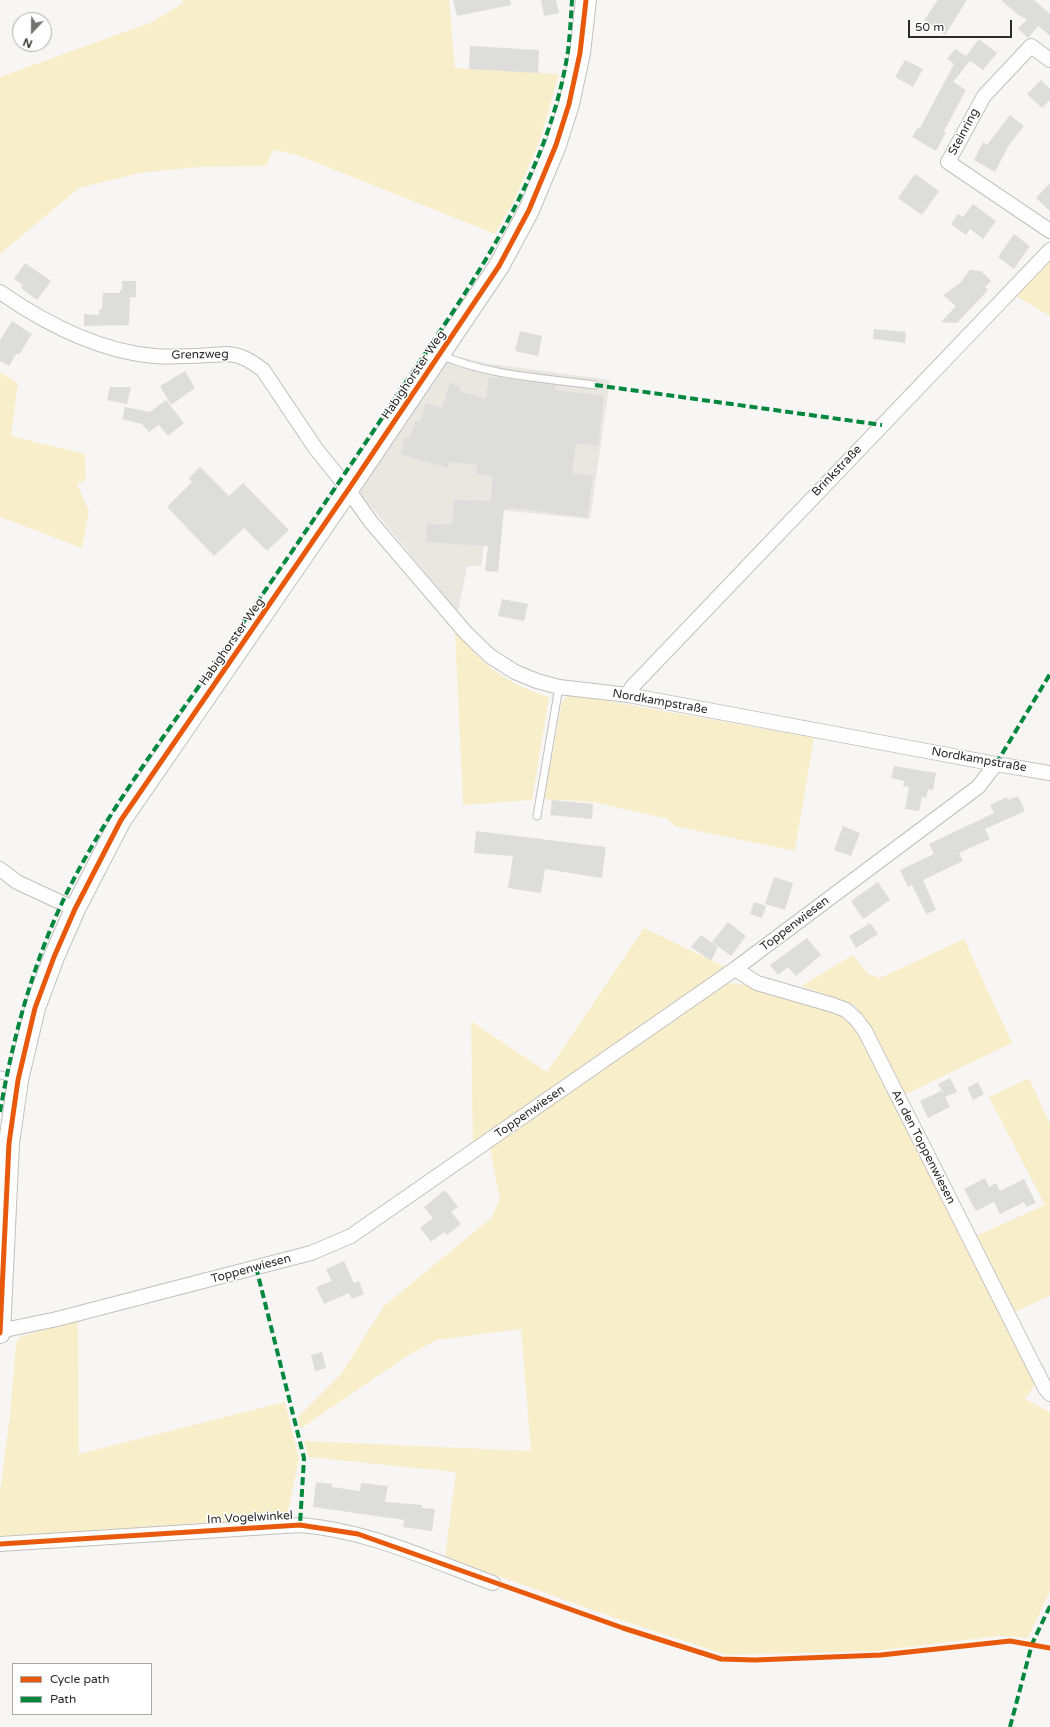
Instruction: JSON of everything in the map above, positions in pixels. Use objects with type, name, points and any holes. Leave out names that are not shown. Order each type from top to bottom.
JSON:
[{"type":"street","name":"Habighorster Weg","points":[[0,1332],[9,1143],[9,1077],[54,957],[75,909],[121,820],[348,490],[499,266],[529,210],[556,145],[569,104],[577,68],[586,0]]},
{"type":"street","name":"Steinring","points":[[1050,60],[1031,46],[984,96],[948,162],[1050,231]]},
{"type":"street","name":"Brinkstraße","points":[[628,695],[632,687],[642,676],[1050,250]]},
{"type":"street","name":"Grenzweg","points":[[0,292],[18,304],[74,335],[98,344],[132,353],[156,356],[228,354],[239,355],[251,360],[263,370],[316,449],[348,490]]},
{"type":"street","name":"Nordkampstraße","points":[[348,490],[371,522],[466,633],[490,656],[515,672],[537,681],[560,687],[628,695],[1050,773]]},
{"type":"street","name":"Toppenwiesen","points":[[0,1332],[57,1319],[311,1253],[333,1245],[351,1236],[736,969],[978,787],[996,764]]},
{"type":"street","points":[[0,869],[17,882],[75,909]]},
{"type":"street","name":"An den Toppenwiesen","points":[[736,969],[757,983],[833,1005],[846,1010],[856,1018],[864,1031],[1042,1382],[1050,1394]]},
{"type":"street","name":"Im Vogelwinkel","points":[[0,1544],[293,1526],[314,1526],[358,1534],[493,1583]]},
{"type":"lane","points":[[440,355],[464,365],[484,369],[595,385]]},
{"type":"lane","points":[[537,816],[560,687]]},
{"type":"shaded area","points":[[182,0],[449,0],[455,68],[559,74],[540,140],[514,201],[495,234],[297,155],[273,150],[266,166],[199,167],[140,173],[79,188],[0,254],[0,77],[152,22],[183,3]]},
{"type":"shaded area","points":[[1050,261],[1050,316],[1016,296]]},
{"type":"shaded area","points":[[452,355],[485,363],[610,380],[590,519],[489,509],[481,566],[467,566],[458,612],[359,492]]},
{"type":"shaded area","points":[[0,372],[18,383],[11,436],[85,454],[86,480],[77,484],[89,511],[82,548],[0,517]]},
{"type":"shaded area","points":[[455,631],[475,654],[496,672],[508,680],[549,697],[532,800],[463,805]]},
{"type":"shaded area","points":[[569,694],[814,738],[795,851],[674,826],[668,819],[594,802],[544,799],[562,702]]},
{"type":"shaded area","points":[[644,928],[725,967],[473,1146],[471,1021],[547,1072]]},
{"type":"shaded area","points":[[964,939],[1012,1043],[904,1095],[855,1005],[801,986],[853,955],[868,974],[880,978]]},
{"type":"shaded area","points":[[729,983],[792,996],[827,1008],[851,1021],[857,1030],[1036,1383],[1025,1399],[1050,1412],[1050,1591],[1028,1638],[998,1636],[877,1651],[726,1655],[621,1620],[445,1557],[456,1472],[308,1457],[304,1441],[531,1451],[521,1329],[436,1340],[404,1358],[300,1429],[298,1417],[341,1374],[384,1306],[491,1218],[500,1199],[490,1148],[707,996]]},
{"type":"shaded area","points":[[1029,1078],[1050,1124],[1050,1296],[1012,1313],[976,1236],[1045,1205],[989,1097]]},
{"type":"shaded area","points":[[78,1320],[79,1454],[285,1402],[299,1459],[287,1517],[0,1536],[0,1492],[10,1416],[16,1343],[22,1336]]},
{"type":"building","points":[[453,0],[510,0],[511,5],[457,16]]},
{"type":"building","points":[[541,0],[556,0],[559,13],[544,16]]},
{"type":"building","points":[[938,0],[967,0],[945,35],[924,20]]},
{"type":"building","points":[[1001,0],[1034,0],[1050,14],[1050,36],[1038,26],[1028,38],[1018,29],[1027,19],[1018,15]]},
{"type":"building","points":[[979,39],[997,53],[983,70],[970,61],[953,82],[966,90],[944,131],[946,132],[936,151],[912,137],[918,127],[920,128],[954,64],[947,59],[955,49],[966,56]]},
{"type":"building","points":[[470,46],[539,50],[538,73],[469,69]]},
{"type":"building","points":[[905,60],[923,69],[913,87],[895,77]]},
{"type":"building","points":[[1041,80],[1050,89],[1050,100],[1042,108],[1027,94]]},
{"type":"building","points":[[1010,115],[1024,126],[1009,145],[995,172],[974,160],[983,142],[987,145]]},
{"type":"building","points":[[915,174],[939,191],[922,215],[898,198]]},
{"type":"building","points":[[1050,183],[1050,211],[1036,198]]},
{"type":"building","points":[[973,204],[996,221],[983,239],[970,229],[966,235],[951,224],[958,214],[963,217]]},
{"type":"building","points":[[1014,234],[1030,246],[1014,269],[998,257]]},
{"type":"building","points":[[25,263],[51,281],[37,300],[21,288],[23,285],[14,279]]},
{"type":"building","points":[[970,270],[981,271],[991,281],[985,287],[988,290],[957,323],[941,322],[956,306],[943,295],[960,283]]},
{"type":"building","points":[[122,281],[136,281],[136,297],[130,297],[129,325],[84,326],[84,314],[99,315],[99,309],[102,309],[103,293],[120,293],[120,290],[122,290]]},
{"type":"building","points":[[12,321],[32,334],[19,355],[17,353],[9,366],[0,361],[0,340]]},
{"type":"building","points":[[874,329],[906,332],[905,343],[873,339]]},
{"type":"building","points":[[520,331],[542,336],[538,356],[515,351]]},
{"type":"building","points":[[185,371],[195,388],[171,405],[160,386]]},
{"type":"building","points":[[489,377],[556,385],[555,390],[604,396],[598,446],[576,443],[572,473],[593,476],[587,518],[508,507],[508,509],[504,509],[498,572],[485,571],[488,546],[426,542],[427,524],[452,525],[454,500],[491,501],[493,476],[476,474],[477,465],[450,462],[448,468],[400,454],[405,437],[409,439],[415,421],[420,423],[426,403],[442,408],[450,383],[460,387],[459,391],[486,399]]},
{"type":"building","points":[[110,387],[131,387],[127,404],[107,400]]},
{"type":"building","points":[[166,400],[184,423],[168,436],[159,425],[149,432],[142,424],[122,419],[125,407],[150,412]]},
{"type":"building","points":[[200,467],[229,496],[243,483],[289,530],[267,551],[244,528],[214,556],[167,507],[192,482],[189,478]]},
{"type":"building","points":[[502,599],[528,604],[524,621],[498,616]]},
{"type":"building","points":[[894,766],[936,773],[933,790],[928,789],[926,798],[922,797],[919,811],[905,809],[909,787],[903,786],[904,781],[891,778]]},
{"type":"building","points":[[1018,796],[1025,811],[985,829],[990,839],[959,853],[963,861],[923,880],[936,910],[926,914],[912,885],[908,887],[900,870],[934,854],[929,844],[994,813],[990,805],[1007,797],[1008,800]]},
{"type":"building","points":[[552,800],[593,804],[592,819],[550,815]]},
{"type":"building","points":[[843,826],[860,833],[851,856],[834,850]]},
{"type":"building","points":[[476,831],[606,847],[602,878],[545,869],[541,893],[508,888],[513,856],[474,853]]},
{"type":"building","points":[[774,877],[793,883],[785,910],[765,904]]},
{"type":"building","points":[[878,882],[890,900],[863,919],[851,901]]},
{"type":"building","points":[[754,902],[766,906],[762,918],[750,914]]},
{"type":"building","points":[[728,922],[746,936],[731,956],[712,942]]},
{"type":"building","points":[[870,923],[878,934],[856,948],[849,936]]},
{"type":"building","points":[[701,935],[718,947],[711,961],[691,947]]},
{"type":"building","points":[[807,938],[821,955],[796,976],[788,967],[778,975],[770,965]]},
{"type":"building","points":[[950,1078],[957,1092],[945,1097],[950,1107],[928,1118],[920,1101],[941,1091],[944,1095],[938,1084]]},
{"type":"building","points":[[978,1082],[984,1094],[973,1100],[967,1088]]},
{"type":"building","points":[[985,1178],[989,1187],[996,1183],[1000,1191],[1024,1179],[1036,1203],[1026,1207],[1024,1202],[1000,1214],[994,1202],[976,1211],[964,1189]]},
{"type":"building","points":[[445,1190],[458,1207],[451,1212],[461,1224],[447,1235],[444,1232],[431,1242],[420,1228],[433,1218],[424,1207]]},
{"type":"building","points":[[344,1261],[354,1283],[359,1281],[364,1294],[352,1299],[349,1293],[324,1304],[316,1287],[332,1281],[326,1269]]},
{"type":"building","points":[[322,1352],[326,1368],[315,1371],[311,1355]]},
{"type":"building","points":[[316,1482],[332,1484],[332,1487],[360,1491],[361,1483],[388,1486],[385,1502],[422,1505],[422,1508],[435,1509],[432,1531],[403,1527],[404,1520],[313,1507]]},
{"type":"marked path","points":[[0,1112],[10,1059],[40,955],[61,905],[95,841],[155,748],[218,659],[358,454],[456,307],[505,226],[526,184],[544,141],[558,97],[568,51],[572,0]]},
{"type":"marked path","points":[[595,385],[882,425]]},
{"type":"marked path","points":[[996,764],[1050,674]]},
{"type":"marked path","points":[[256,1267],[304,1458],[300,1525]]},
{"type":"marked path","points":[[1010,1727],[1032,1644],[1050,1606]]},
{"type":"cycle path","points":[[0,1333],[9,1143],[18,1080],[35,1008],[54,957],[75,909],[121,820],[348,490],[499,266],[529,210],[556,145],[569,104],[580,53],[586,0]]},
{"type":"cycle path","points":[[0,1544],[300,1525],[358,1534],[623,1628],[721,1659],[755,1660],[881,1655],[1010,1641],[1050,1648]]}]
